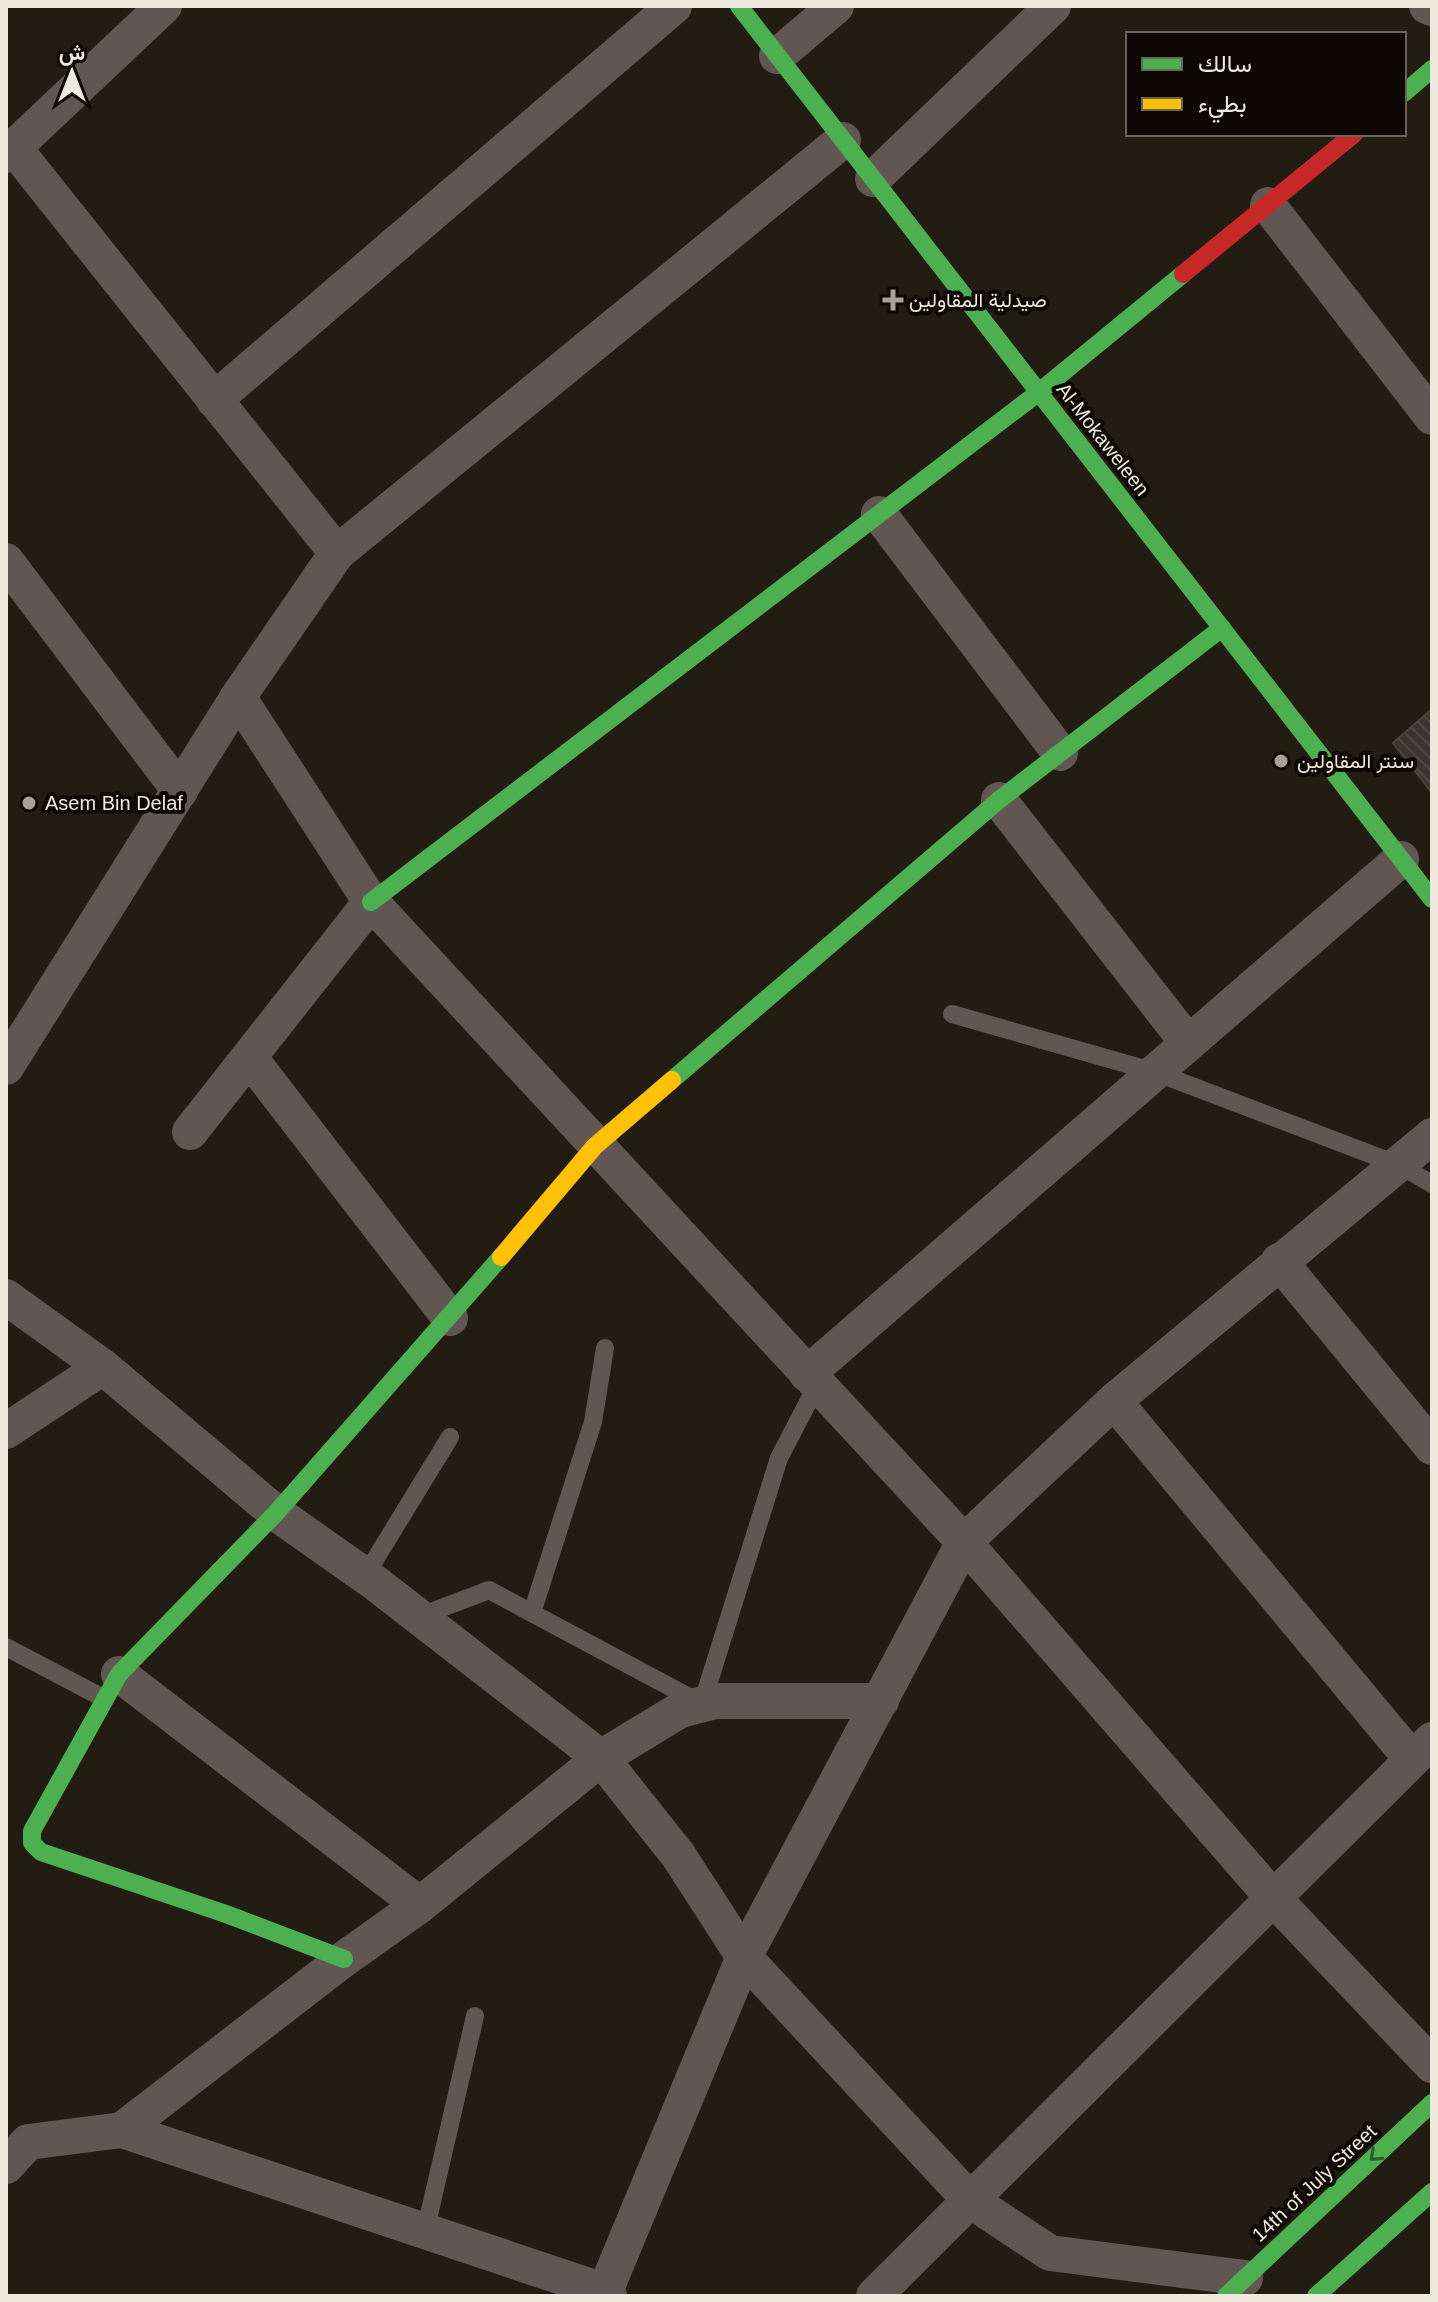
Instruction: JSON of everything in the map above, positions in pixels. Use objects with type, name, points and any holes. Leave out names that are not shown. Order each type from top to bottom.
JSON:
[{"type":"street","points":[[164,6],[10,152],[337,553]]},
{"type":"street","points":[[214,400],[674,6]]},
{"type":"street","name":"Al-Mokaweleen","points":[[739,6],[1432,899]]},
{"type":"street","points":[[777,56],[836,6]]},
{"type":"street","points":[[873,179],[1053,6]]},
{"type":"street","points":[[1406,91],[1432,69]]},
{"type":"street","points":[[190,1132],[371,902],[1039,392],[1352,136]]},
{"type":"street","points":[[6,1067],[238,697],[337,553],[843,140]]},
{"type":"street","points":[[1268,205],[1432,417]]},
{"type":"street","points":[[879,514],[1060,753]]},
{"type":"street","points":[[6,561],[180,791]]},
{"type":"street","points":[[344,1959],[226,1914],[41,1852],[32,1843],[32,1831],[112,1687],[276,1513],[450,1318],[595,1146],[999,800],[1222,628]]},
{"type":"street","points":[[238,697],[371,902],[964,1542],[1274,1899],[1432,2065]]},
{"type":"street","points":[[999,800],[1188,1043]]},
{"type":"street","points":[[812,1380],[1155,1072],[1401,859]]},
{"type":"street","points":[[249,1057],[450,1318]]},
{"type":"street","points":[[13,2144],[122,2130],[605,2294],[744,1957],[964,1542],[1114,1401],[1432,1136]]},
{"type":"street","points":[[1279,1261],[1432,1447]]},
{"type":"street","points":[[6,1297],[103,1367],[276,1513],[365,1576],[601,1758],[678,1855],[744,1957],[970,2200],[1050,2253],[1235,2287]]},
{"type":"street","points":[[6,1431],[103,1367]]},
{"type":"street","points":[[874,2296],[1422,1749],[1114,1401]]},
{"type":"street","points":[[112,1687],[420,1905]]},
{"type":"street","points":[[122,2130],[344,1959],[420,1905],[601,1758],[680,1710],[715,1701],[881,1701]]},
{"type":"street","name":"14th of July Street","points":[[1235,2287],[1432,2103]]},
{"type":"street","points":[[1316,2296],[1432,2192]]},
{"type":"lane","points":[[952,1014],[1155,1072],[1399,1165],[1432,1184]]},
{"type":"lane","points":[[532,1613],[593,1422],[605,1348]]},
{"type":"lane","points":[[418,1617],[489,1590],[702,1704],[779,1458],[812,1380]]},
{"type":"lane","points":[[365,1576],[450,1437]]},
{"type":"lane","points":[[6,1647],[112,1687]]},
{"type":"lane","points":[[425,2232],[475,2016]]},
{"type":"building","points":[[1432,709],[1432,793],[1393,743]]},
{"type":"traffic: fast","points":[[739,6],[1432,899]]},
{"type":"traffic: fast","points":[[1406,91],[1432,69]]},
{"type":"traffic: fast","points":[[371,902],[1039,392],[1183,274]]},
{"type":"traffic: fast","points":[[672,1080],[999,800],[1222,628]]},
{"type":"traffic: fast","points":[[344,1959],[226,1914],[41,1852],[32,1843],[32,1831],[119,1674],[276,1513],[501,1257]]},
{"type":"traffic: fast","points":[[1226,2296],[1432,2103]]},
{"type":"traffic: fast","points":[[1316,2296],[1432,2192]]},
{"type":"traffic: slow","points":[[501,1257],[595,1146],[672,1080]]},
{"type":"traffic: jam","points":[[1183,274],[1352,136]]},
{"type":"place","name":"صيدلية المقاولين","points":[[893,300]]},
{"type":"place","name":"سنتر المقاولين","points":[[1281,761]]},
{"type":"place","name":"Asem Bin Delaf","points":[[29,803]]}]
